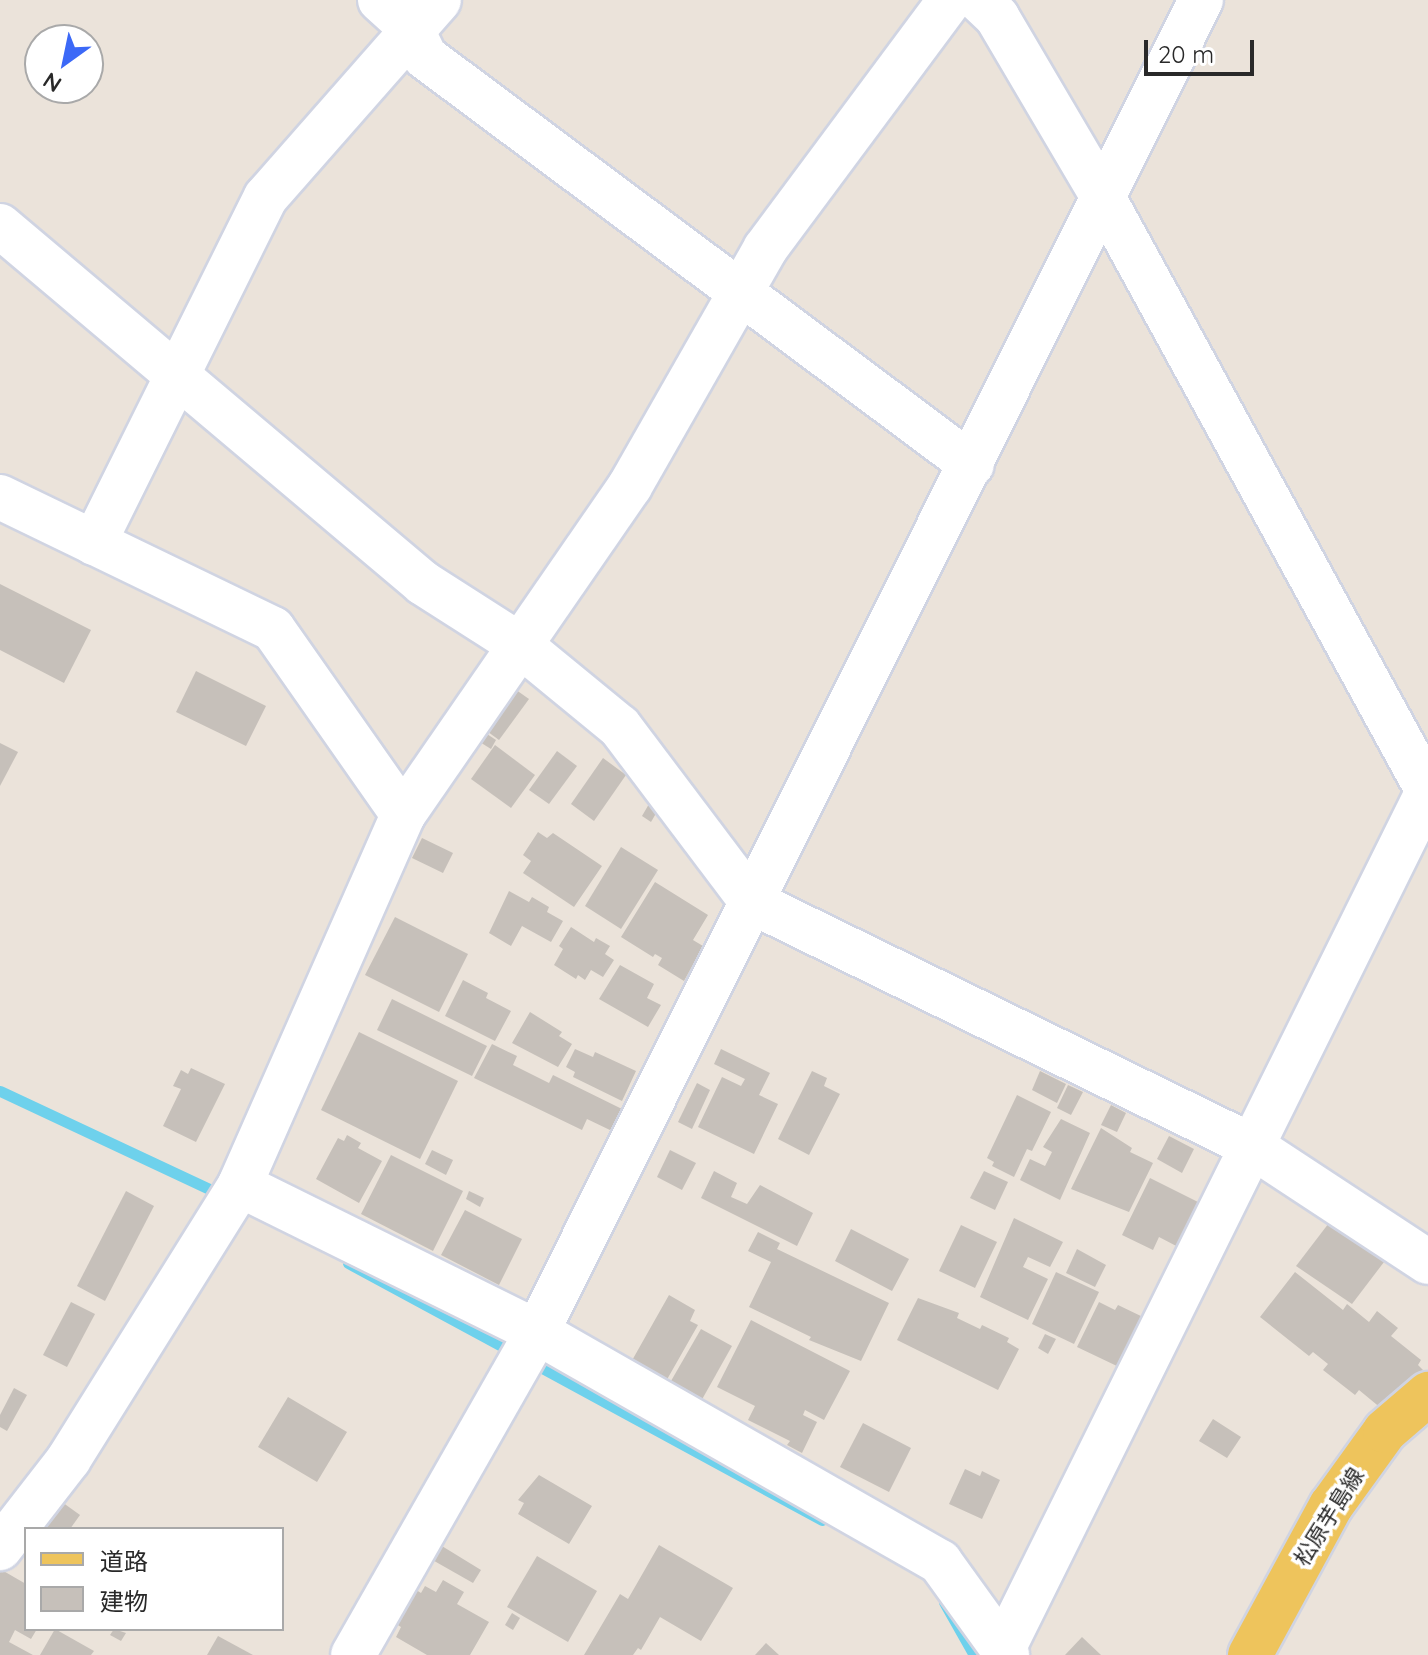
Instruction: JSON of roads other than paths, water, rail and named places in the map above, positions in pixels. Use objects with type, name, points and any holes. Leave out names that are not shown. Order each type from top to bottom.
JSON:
[{"type":"main road","name":"松原芋島線","points":[[1250,1655],[1331,1506],[1385,1431],[1428,1394]]},
{"type":"street","points":[[0,1548],[69,1459],[231,1201],[403,815],[630,486],[765,249],[950,0]]},
{"type":"street","points":[[231,1201],[529,1348],[940,1562],[1005,1652],[1250,1145],[1428,791],[1104,199],[997,17],[979,0]]},
{"type":"street","points":[[353,1655],[529,1348],[972,465],[1201,0]]},
{"type":"street","points":[[410,9],[425,57],[972,465]]},
{"type":"street","points":[[94,543],[266,197],[410,9]]},
{"type":"street","points":[[0,226],[423,583],[520,645],[620,727],[752,902],[1250,1145],[1428,1262]]},
{"type":"street","points":[[0,497],[273,629],[403,815]]},
{"type":"waterway","points":[[0,1091],[224,1196]]},
{"type":"waterway","points":[[348,1263],[516,1354]]},
{"type":"waterway","points":[[531,1362],[822,1520]]},
{"type":"waterway","points":[[944,1602],[974,1655]]}]
